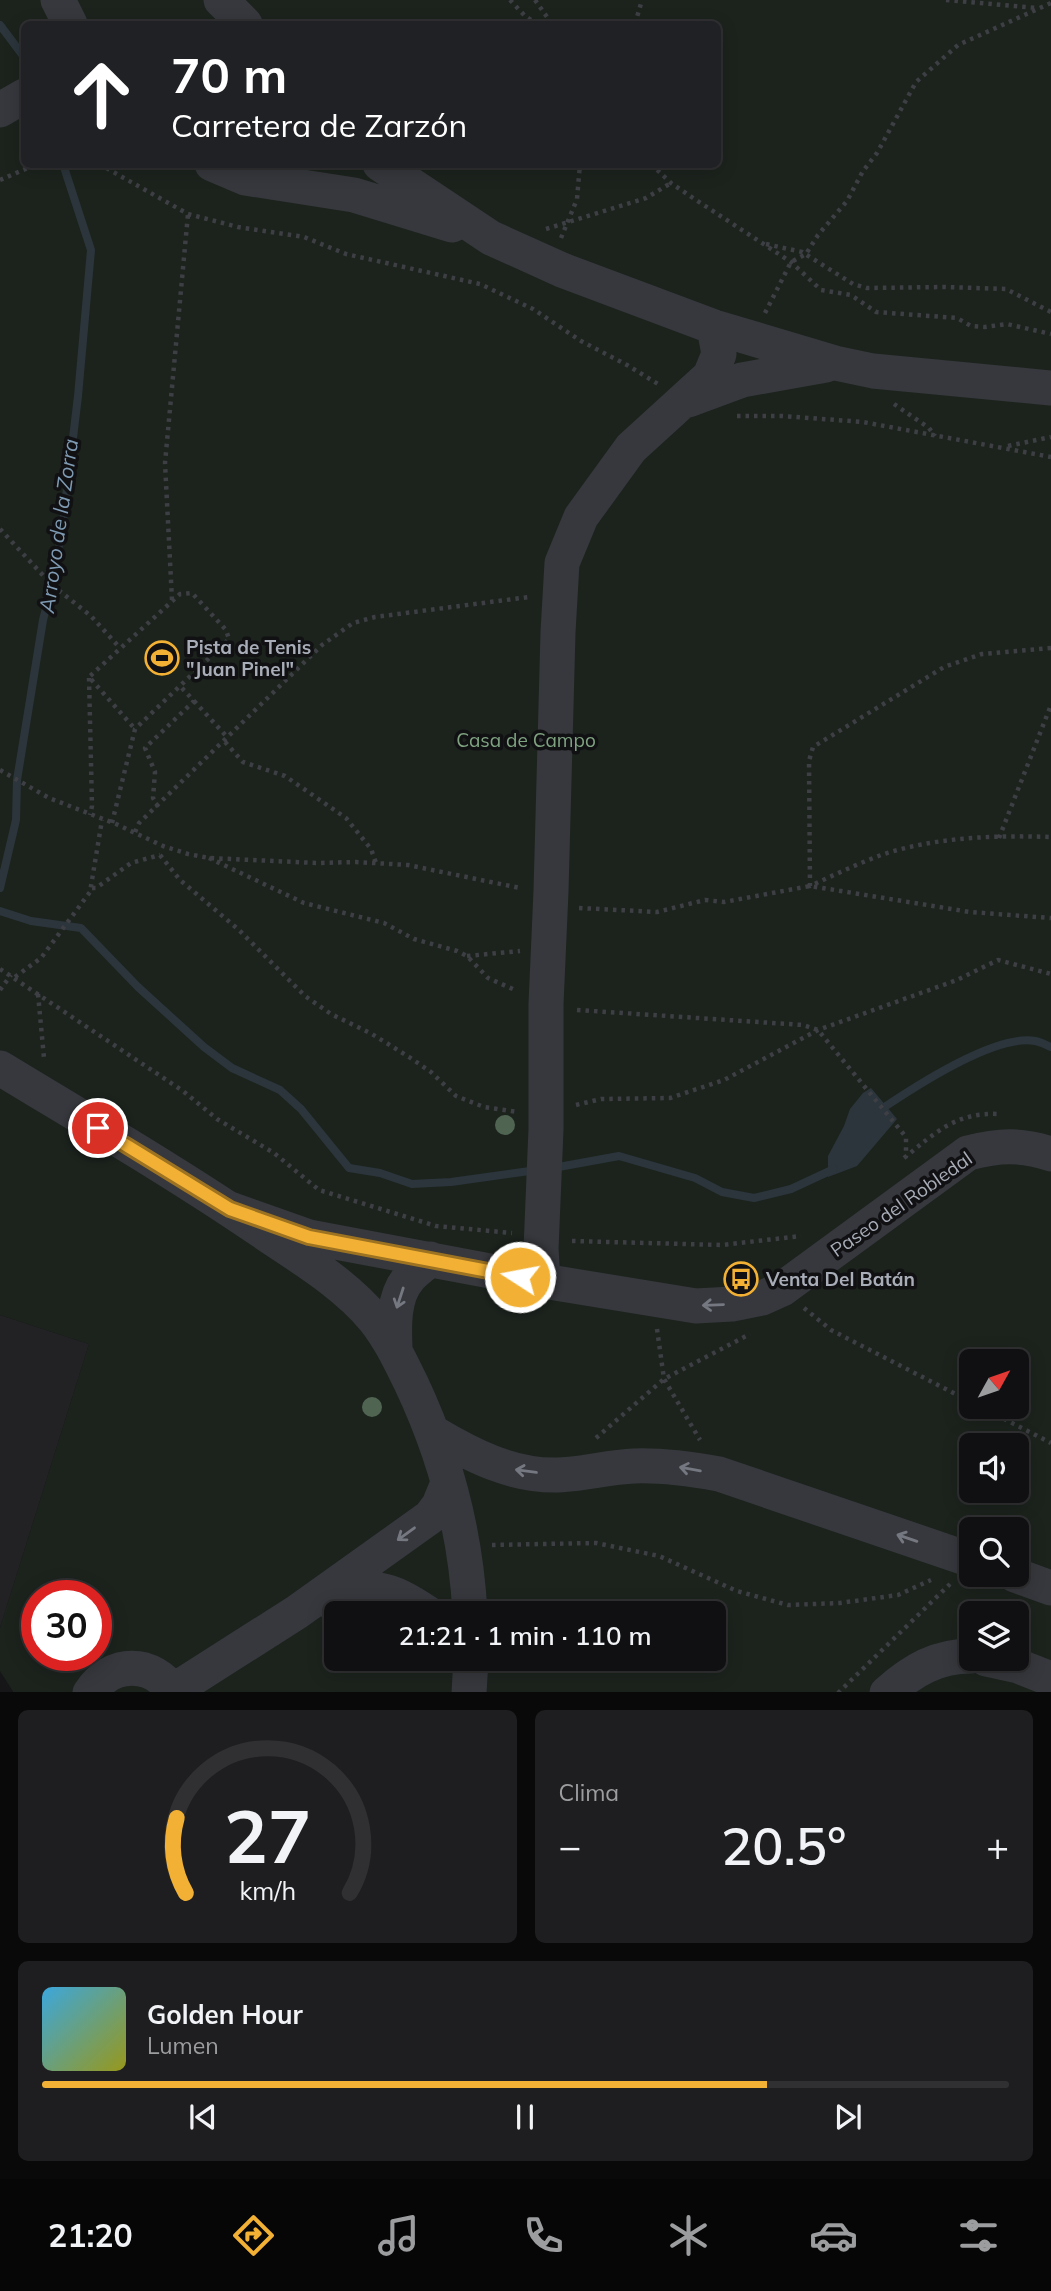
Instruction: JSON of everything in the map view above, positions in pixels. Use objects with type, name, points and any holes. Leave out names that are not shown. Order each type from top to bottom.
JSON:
[{"type":"street","points":[[58,0],[68,21]]},
{"type":"street","points":[[221,0],[242,21]]},
{"type":"street","points":[[0,110],[21,98]]},
{"type":"street","points":[[221,168],[245,178],[354,195],[491,238],[550,264],[714,327],[835,363],[873,371],[1051,388]]},
{"type":"street","points":[[386,168],[491,238]]},
{"type":"street","points":[[543,1281],[546,1004],[562,564],[581,517],[631,448],[710,376],[719,354],[714,327]]},
{"type":"street","points":[[684,401],[742,380],[835,363]]},
{"type":"street","points":[[0,1068],[230,1209],[313,1266],[354,1298],[374,1319],[395,1348],[434,1433],[464,1547],[469,1601]]},
{"type":"street","name":"Paseo del Robledal","points":[[230,1209],[309,1237],[543,1281],[696,1306],[732,1304],[762,1298],[794,1304],[968,1153],[993,1146],[1029,1147],[1051,1154]]},
{"type":"street","points":[[395,1348],[394,1322],[400,1296],[407,1280],[430,1259]]},
{"type":"street","points":[[434,1433],[467,1453],[505,1468],[554,1475],[594,1456],[633,1466],[676,1466],[719,1474],[959,1556]]},
{"type":"street","points":[[90,1692],[110,1672],[138,1667],[152,1671],[164,1679],[174,1691],[298,1612],[430,1517],[439,1505],[448,1483]]},
{"type":"street","points":[[1029,1580],[1051,1588]]},
{"type":"street","points":[[325,1601],[350,1591],[370,1588],[393,1593],[407,1601]]},
{"type":"street","points":[[298,1612],[324,1602]]},
{"type":"street","points":[[887,1692],[931,1662],[959,1656]]},
{"type":"street","points":[[1029,1671],[1051,1679]]},
{"type":"path","points":[[510,0],[532,21]]},
{"type":"path","points":[[535,0],[550,21]]},
{"type":"path","points":[[636,21],[642,0]]},
{"type":"path","points":[[946,0],[1040,8]]},
{"type":"path","points":[[757,340],[761,320],[791,262],[806,254],[818,235],[847,201],[916,82],[958,45],[1051,5]]},
{"type":"path","points":[[0,180],[28,168]]},
{"type":"path","points":[[106,168],[188,214],[239,228],[304,237],[345,254],[480,284],[533,309],[581,341],[627,365],[684,401],[716,412],[744,417],[782,416],[863,422],[1051,457]]},
{"type":"path","points":[[550,264],[577,199],[580,168]]},
{"type":"path","points":[[655,168],[671,183],[791,262],[821,290],[850,295],[876,312],[957,318],[971,326],[1007,324],[1051,334]]},
{"type":"path","points":[[538,231],[646,198],[671,183]]},
{"type":"path","points":[[172,601],[165,464],[188,214]]},
{"type":"path","points":[[765,244],[806,254],[853,284],[867,288],[1006,289],[1051,312]]},
{"type":"path","points":[[1003,447],[1051,437]]},
{"type":"path","points":[[0,528],[52,585],[91,616],[120,648]]},
{"type":"path","points":[[90,815],[89,677],[172,601],[184,592],[192,593],[223,626],[229,637],[226,644],[135,729],[111,823]]},
{"type":"path","points":[[135,832],[139,823],[322,645],[353,624],[398,612],[542,595],[560,598]]},
{"type":"path","points":[[810,886],[809,761],[813,747],[944,667],[982,654],[1051,648]]},
{"type":"path","points":[[89,677],[135,729]]},
{"type":"path","points":[[180,686],[243,762],[285,776],[346,818],[371,849],[376,863]]},
{"type":"path","points":[[158,807],[153,798],[155,772],[145,748],[194,701]]},
{"type":"path","points":[[999,838],[1051,705]]},
{"type":"path","points":[[0,768],[49,798],[163,846],[208,858],[304,903],[384,923],[414,939],[467,956],[531,949],[548,951]]},
{"type":"path","points":[[0,990],[13,976],[41,958],[86,900],[92,888],[102,819]]},
{"type":"path","points":[[208,858],[408,866],[533,890],[551,899],[657,912],[705,900],[724,902],[810,886],[885,854],[939,842],[1051,837]]},
{"type":"path","points":[[160,855],[163,846]]},
{"type":"path","points":[[92,888],[96,888],[131,863],[160,855]]},
{"type":"path","points":[[160,855],[180,880],[239,930],[305,996],[331,1014],[372,1034],[409,1057],[431,1072],[456,1096],[484,1107],[546,1119],[601,1099],[670,1098],[724,1080],[818,1030],[957,980],[998,960],[1051,974]]},
{"type":"path","points":[[810,886],[970,912],[1051,918]]},
{"type":"path","points":[[467,956],[488,978],[546,1004],[583,1011],[803,1025],[818,1030],[906,1136],[906,1157]]},
{"type":"path","points":[[0,969],[183,1091],[217,1119],[274,1153],[319,1190],[436,1226],[543,1222],[576,1242],[722,1244],[798,1237],[809,1231]]},
{"type":"path","points":[[33,1088],[43,1062],[38,993]]},
{"type":"path","points":[[897,1164],[959,1118],[1007,1115]]},
{"type":"path","points":[[653,1299],[664,1380],[719,1474]]},
{"type":"path","points":[[794,1304],[831,1330],[959,1396]]},
{"type":"path","points":[[594,1456],[664,1380],[762,1328]]},
{"type":"path","points":[[1004,1419],[1051,1443]]},
{"type":"path","points":[[464,1547],[596,1543],[659,1556],[737,1591],[788,1605],[840,1603],[898,1595],[931,1580],[956,1578],[838,1692]]},
{"type":"shaded area","points":[[871,1088],[897,1119],[857,1166],[828,1177],[828,1156],[850,1109],[863,1093]]},
{"type":"shaded area","points":[[0,1315],[89,1344],[0,1628]]},
{"type":"green space","name":"Casa de Campo","points":[[0,0],[1051,0],[1051,1692],[13,1692],[0,1671],[0,1628],[89,1344],[0,1315]]},
{"type":"waterway","name":"Arroyo de la Zorra","points":[[0,25],[21,53]]},
{"type":"waterway","name":"Arroyo de la Zorra","points":[[0,888],[16,820],[17,780],[43,620],[63,522],[78,396],[91,250],[64,168]]},
{"type":"waterway","points":[[0,911],[31,921],[81,928],[138,987],[204,1047],[232,1068],[280,1090],[301,1109],[349,1168],[380,1173],[412,1184],[451,1182],[537,1170]]},
{"type":"waterway","points":[[880,1113],[886,1106],[918,1086],[979,1053],[1019,1041],[1035,1041],[1051,1047]]},
{"type":"waterway","points":[[553,1168],[619,1156],[695,1178],[722,1192],[754,1198],[791,1189],[834,1169]]},
{"type":"place","name":"Pista de Tenis \"Juan Pinel\"","points":[[162,658]]},
{"type":"place","name":"Venta Del Batán","points":[[741,1279]]},
{"type":"route","points":[[98,1128],[230,1209],[309,1237],[520,1277]]}]
